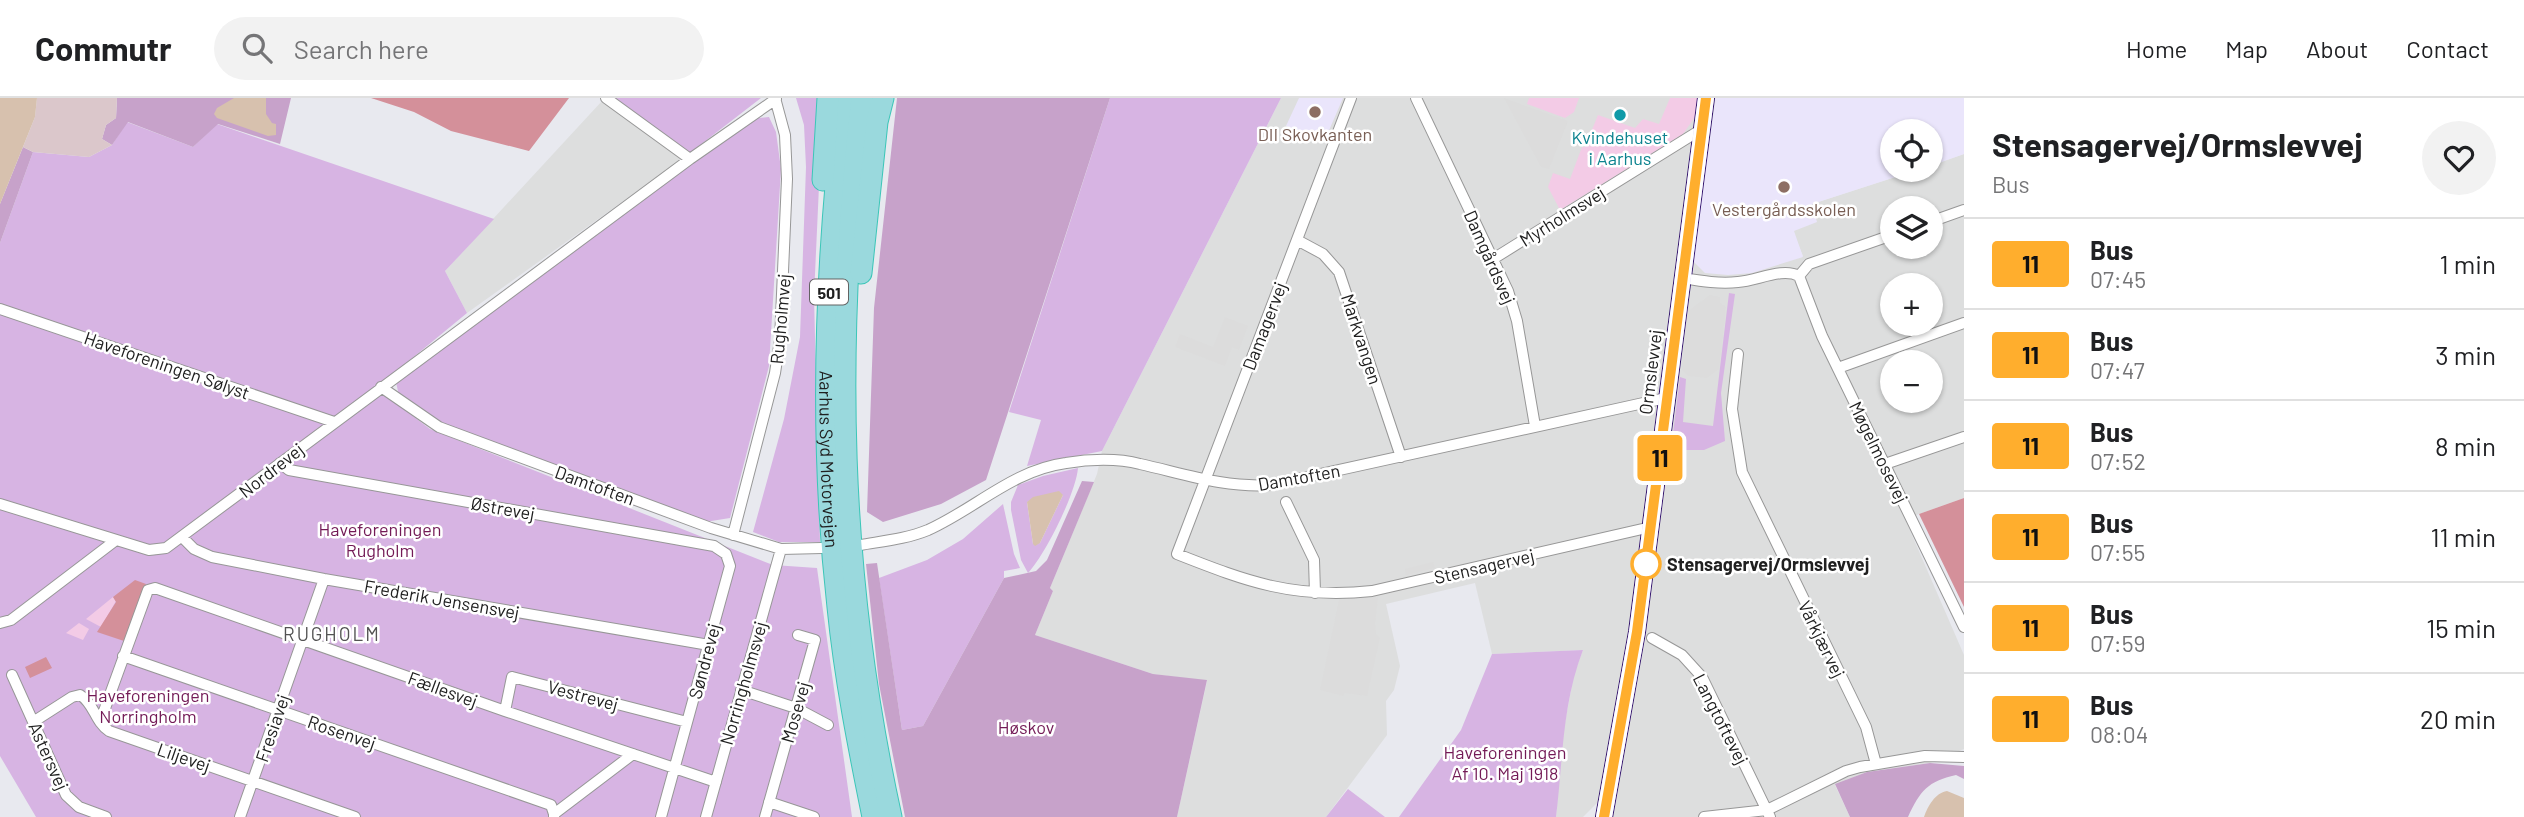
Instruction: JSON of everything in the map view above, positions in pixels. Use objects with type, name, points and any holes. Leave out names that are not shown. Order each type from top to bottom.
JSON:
[{"type":"highway","points":[[828,98],[821,240],[820,333],[822,419],[837,486]]},
{"type":"highway","name":"Aarhus Syd Motorvejen","points":[[845,98],[832,238],[827,335],[837,486],[843,652],[873,817]]},
{"type":"highway","name":"Aarhus Syd Motorvejen","points":[[862,98],[849,248],[837,486],[876,749],[891,817]]},
{"type":"highway","points":[[837,486],[877,122],[883,98]]},
{"type":"street","points":[[606,98],[690,159]]},
{"type":"street","name":"Damagervej","points":[[1177,554],[1351,98]]},
{"type":"street","name":"Damgårdsvej","points":[[1416,98],[1513,306],[1535,426]]},
{"type":"street","name":"Ormslevvej","points":[[1604,817],[1633,658],[1706,98]]},
{"type":"street","name":"Rugholmvej","points":[[381,387],[690,159],[776,99],[785,135],[787,179],[780,340],[775,373],[733,535]]},
{"type":"street","name":"Myrholmsvej","points":[[1493,260],[1702,129]]},
{"type":"street","points":[[1943,217],[1964,210]]},
{"type":"street","name":"Markvangen","points":[[1297,240],[1323,254],[1339,272],[1401,457]]},
{"type":"street","points":[[1682,278],[1726,283],[1758,280],[1786,272],[1799,276],[1809,264],[1880,240]]},
{"type":"street","name":"Møgelmosevej","points":[[1799,276],[1838,368],[1964,627]]},
{"type":"street","name":"Haveforeningen Sølyst","points":[[0,309],[334,422]]},
{"type":"street","points":[[1838,368],[1964,323]]},
{"type":"street","name":"Vårkjærvej","points":[[1738,354],[1732,409],[1742,472],[1866,727],[1876,764]]},
{"type":"street","name":"Damtoften","points":[[381,387],[416,413],[460,436],[733,535],[781,549],[822,548]]},
{"type":"street","name":"Nordrevej","points":[[116,540],[149,550],[160,550],[182,537],[381,387]]},
{"type":"street","name":"Damtoften","points":[[860,545],[897,539],[928,529],[1013,480],[1039,469],[1067,462],[1138,463],[1204,481],[1245,486],[1271,485],[1667,398]]},
{"type":"street","points":[[1885,464],[1964,437]]},
{"type":"street","name":"Østrevej","points":[[280,463],[289,470],[714,546],[726,554]]},
{"type":"street","points":[[1286,502],[1314,560],[1315,593]]},
{"type":"street","points":[[0,504],[116,540]]},
{"type":"street","name":"Stensagervej","points":[[1177,554],[1245,580],[1282,589],[1315,593],[1372,591],[1651,527]]},
{"type":"street","name":"Frederik Jensensvej","points":[[182,537],[194,549],[212,557],[324,579],[709,645]]},
{"type":"street","points":[[0,623],[11,620],[116,540]]},
{"type":"street","name":"Norringholmsvej","points":[[706,817],[781,549]]},
{"type":"street","name":"Søndrevej","points":[[661,817],[730,566],[726,554]]},
{"type":"street","name":"Fresiavej","points":[[240,817],[324,579]]},
{"type":"street","name":"Fællesvej","points":[[124,656],[148,590],[156,588],[716,782]]},
{"type":"street","name":"Mosevej","points":[[765,817],[815,640],[798,635]]},
{"type":"street","name":"Langtoftevej","points":[[1652,638],[1682,655],[1702,677],[1769,813]]},
{"type":"street","points":[[100,722],[124,656]]},
{"type":"street","name":"Rosenvej","points":[[124,656],[551,805],[554,816]]},
{"type":"street","name":"Astersvej","points":[[12,675],[66,795],[71,802],[106,817]]},
{"type":"street","name":"Vestrevej","points":[[505,711],[512,677],[687,722]]},
{"type":"street","points":[[741,690],[796,708],[828,725]]},
{"type":"street","name":"Liljevej","points":[[33,722],[72,697],[80,695],[88,699],[100,722],[109,731],[355,817]]},
{"type":"street","points":[[554,816],[634,754]]},
{"type":"street","points":[[1704,817],[1769,813],[1846,771],[1876,764],[1925,756],[1964,757]]},
{"type":"street","points":[[769,802],[814,817]]},
{"type":"shaded area","points":[[0,98],[37,98],[35,117],[0,204]]},
{"type":"shaded area","points":[[37,98],[117,98],[116,118],[106,125],[102,139],[112,145],[89,157],[33,152],[23,147],[35,117]]},
{"type":"shaded area","points":[[234,98],[266,98],[266,114],[272,123],[276,124],[276,135],[268,136],[217,118],[214,114],[217,108]]},
{"type":"shaded area","points":[[371,98],[569,98],[529,151],[451,131],[414,112]]},
{"type":"shaded area","points":[[1281,98],[1699,98],[1634,610],[1599,801],[1583,817],[1556,817],[1563,733],[1574,674],[1583,650],[1492,654],[1475,583],[1386,604],[1400,666],[1394,690],[1386,701],[1387,735],[1326,817],[1177,817],[1207,681],[1153,674],[1035,635],[1053,591],[1050,588],[1097,474],[1102,451]]},
{"type":"shaded area","name":"DII Skovkanten","points":[[1299,98],[1343,98],[1324,142],[1286,126]]},
{"type":"shaded area","points":[[1504,98],[1568,121],[1549,169],[1541,167]]},
{"type":"shaded area","points":[[1529,98],[1579,98],[1574,112],[1565,118],[1527,104]]},
{"type":"shaded area","points":[[1670,98],[1699,98],[1697,114],[1683,134],[1560,210],[1548,187],[1553,173],[1570,179],[1598,115],[1635,128],[1643,119],[1659,124]]},
{"type":"shaded area","name":"Vestergårdsskolen","points":[[1716,98],[1964,98],[1964,154],[1943,161],[1943,119],[1880,119],[1880,182],[1812,204],[1817,222],[1794,231],[1803,257],[1752,273],[1728,275],[1705,273],[1692,260]]},
{"type":"shaded area","points":[[602,101],[682,159],[467,313],[445,271]]},
{"type":"shaded area","points":[[1964,154],[1964,498],[1905,519],[1964,655],[1964,749],[1930,763],[1867,772],[1835,785],[1850,817],[1608,817],[1639,668],[1692,260],[1803,256],[1793,231],[1812,204],[1880,182],[1943,182],[1943,161]]},
{"type":"shaded area","points":[[1710,295],[1720,297],[1720,303],[1726,307],[1719,369],[1707,378],[1688,376],[1682,370],[1688,311]]},
{"type":"shaded area","points":[[1225,317],[1248,326],[1239,350],[1232,347],[1225,366],[1175,347],[1180,334],[1213,347]]},
{"type":"shaded area","points":[[1059,491],[1063,495],[1040,543],[1035,546],[1027,502],[1033,497]]},
{"type":"shaded area","points":[[1964,498],[1964,607],[1919,514]]},
{"type":"shaded area","points":[[1433,562],[1435,568],[1406,575],[1405,569]]},
{"type":"shaded area","points":[[135,580],[146,584],[124,641],[97,632],[116,602],[113,597]]},
{"type":"shaded area","points":[[113,597],[116,601],[101,627],[86,619]]},
{"type":"shaded area","points":[[1378,597],[1375,625],[1376,634],[1380,638],[1367,696],[1345,693],[1343,696],[1320,690],[1339,600]]},
{"type":"shaded area","points":[[79,623],[89,629],[83,640],[66,633]]},
{"type":"shaded area","points":[[46,657],[52,668],[30,678],[25,667]]},
{"type":"shaded area","points":[[1947,791],[1964,798],[1964,817],[1924,817],[1936,797]]},
{"type":"green space","points":[[117,98],[291,98],[280,144],[218,124],[193,147],[128,122],[112,145],[102,139],[106,125],[116,118]]},
{"type":"green space","points":[[605,98],[761,98],[682,159],[602,101]]},
{"type":"green space","points":[[796,98],[823,98],[814,296],[820,542],[779,542],[753,532],[784,419],[800,337],[806,167],[804,125]]},
{"type":"green space","points":[[897,98],[1110,98],[986,480],[941,504],[883,522],[867,512],[874,308]]},
{"type":"green space","points":[[1110,98],[1281,98],[1102,451],[1027,466],[1041,420],[1009,412]]},
{"type":"green space","points":[[769,117],[776,132],[781,169],[769,366],[730,518],[705,522],[438,424],[399,396],[396,382],[750,119]]},
{"type":"green space","points":[[127,122],[193,147],[217,124],[494,219],[445,271],[467,313],[376,388],[430,429],[773,565],[817,568],[852,817],[36,817],[0,756],[0,243],[33,152],[89,157],[112,145]]},
{"type":"green space","points":[[23,147],[33,152],[0,243],[0,204]]},
{"type":"green space","points":[[1729,293],[1735,294],[1721,393],[1725,441],[1704,450],[1671,450],[1680,377],[1686,379],[1683,422],[1713,426]]},
{"type":"green space","points":[[1078,468],[1072,492],[1059,523],[1043,553],[1028,573],[1021,560],[1011,502],[1018,485]],"holes":[[[1063,495],[1040,543],[1033,544],[1027,502]]]},
{"type":"green space","name":"Høskov","points":[[1082,481],[1094,482],[1050,588],[1053,591],[1035,635],[1153,674],[1207,680],[1177,817],[905,817],[879,684],[866,564],[877,563],[902,730],[923,726],[1004,578],[1036,571],[1047,560]]},
{"type":"green space","points":[[1003,504],[1014,554],[1020,568],[1004,571],[1004,578],[923,726],[902,730],[879,578],[927,560],[963,539]]},
{"type":"green space","name":"Haveforeningen Af 10. Maj 1918","points":[[1583,650],[1567,712],[1556,817],[1399,817],[1461,730],[1492,654]]},
{"type":"green space","points":[[1930,763],[1964,766],[1964,779],[1956,775],[1938,780],[1926,788],[1908,817],[1850,817],[1835,784],[1867,772]]},
{"type":"green space","points":[[1348,789],[1385,817],[1326,817]]},
{"type":"bus line","name":"11","points":[[1604,817],[1637,632],[1706,98]]},
{"type":"place","name":"DII Skovkanten","points":[[1315,112]]},
{"type":"place","name":"Kvindehuset i Aarhus","points":[[1620,115]]},
{"type":"place","name":"Vestergårdsskolen","points":[[1784,187]]},
{"type":"place","name":"Stensagervej/Ormslevvej","points":[[1646,564]]},
{"type":"district","name":"RUGHOLM","points":[[332,633]]},
{"type":"park label","name":"Haveforeningen Rugholm","points":[[380,539]]},
{"type":"park label","name":"Haveforeningen Norringholm","points":[[148,705]]}]
